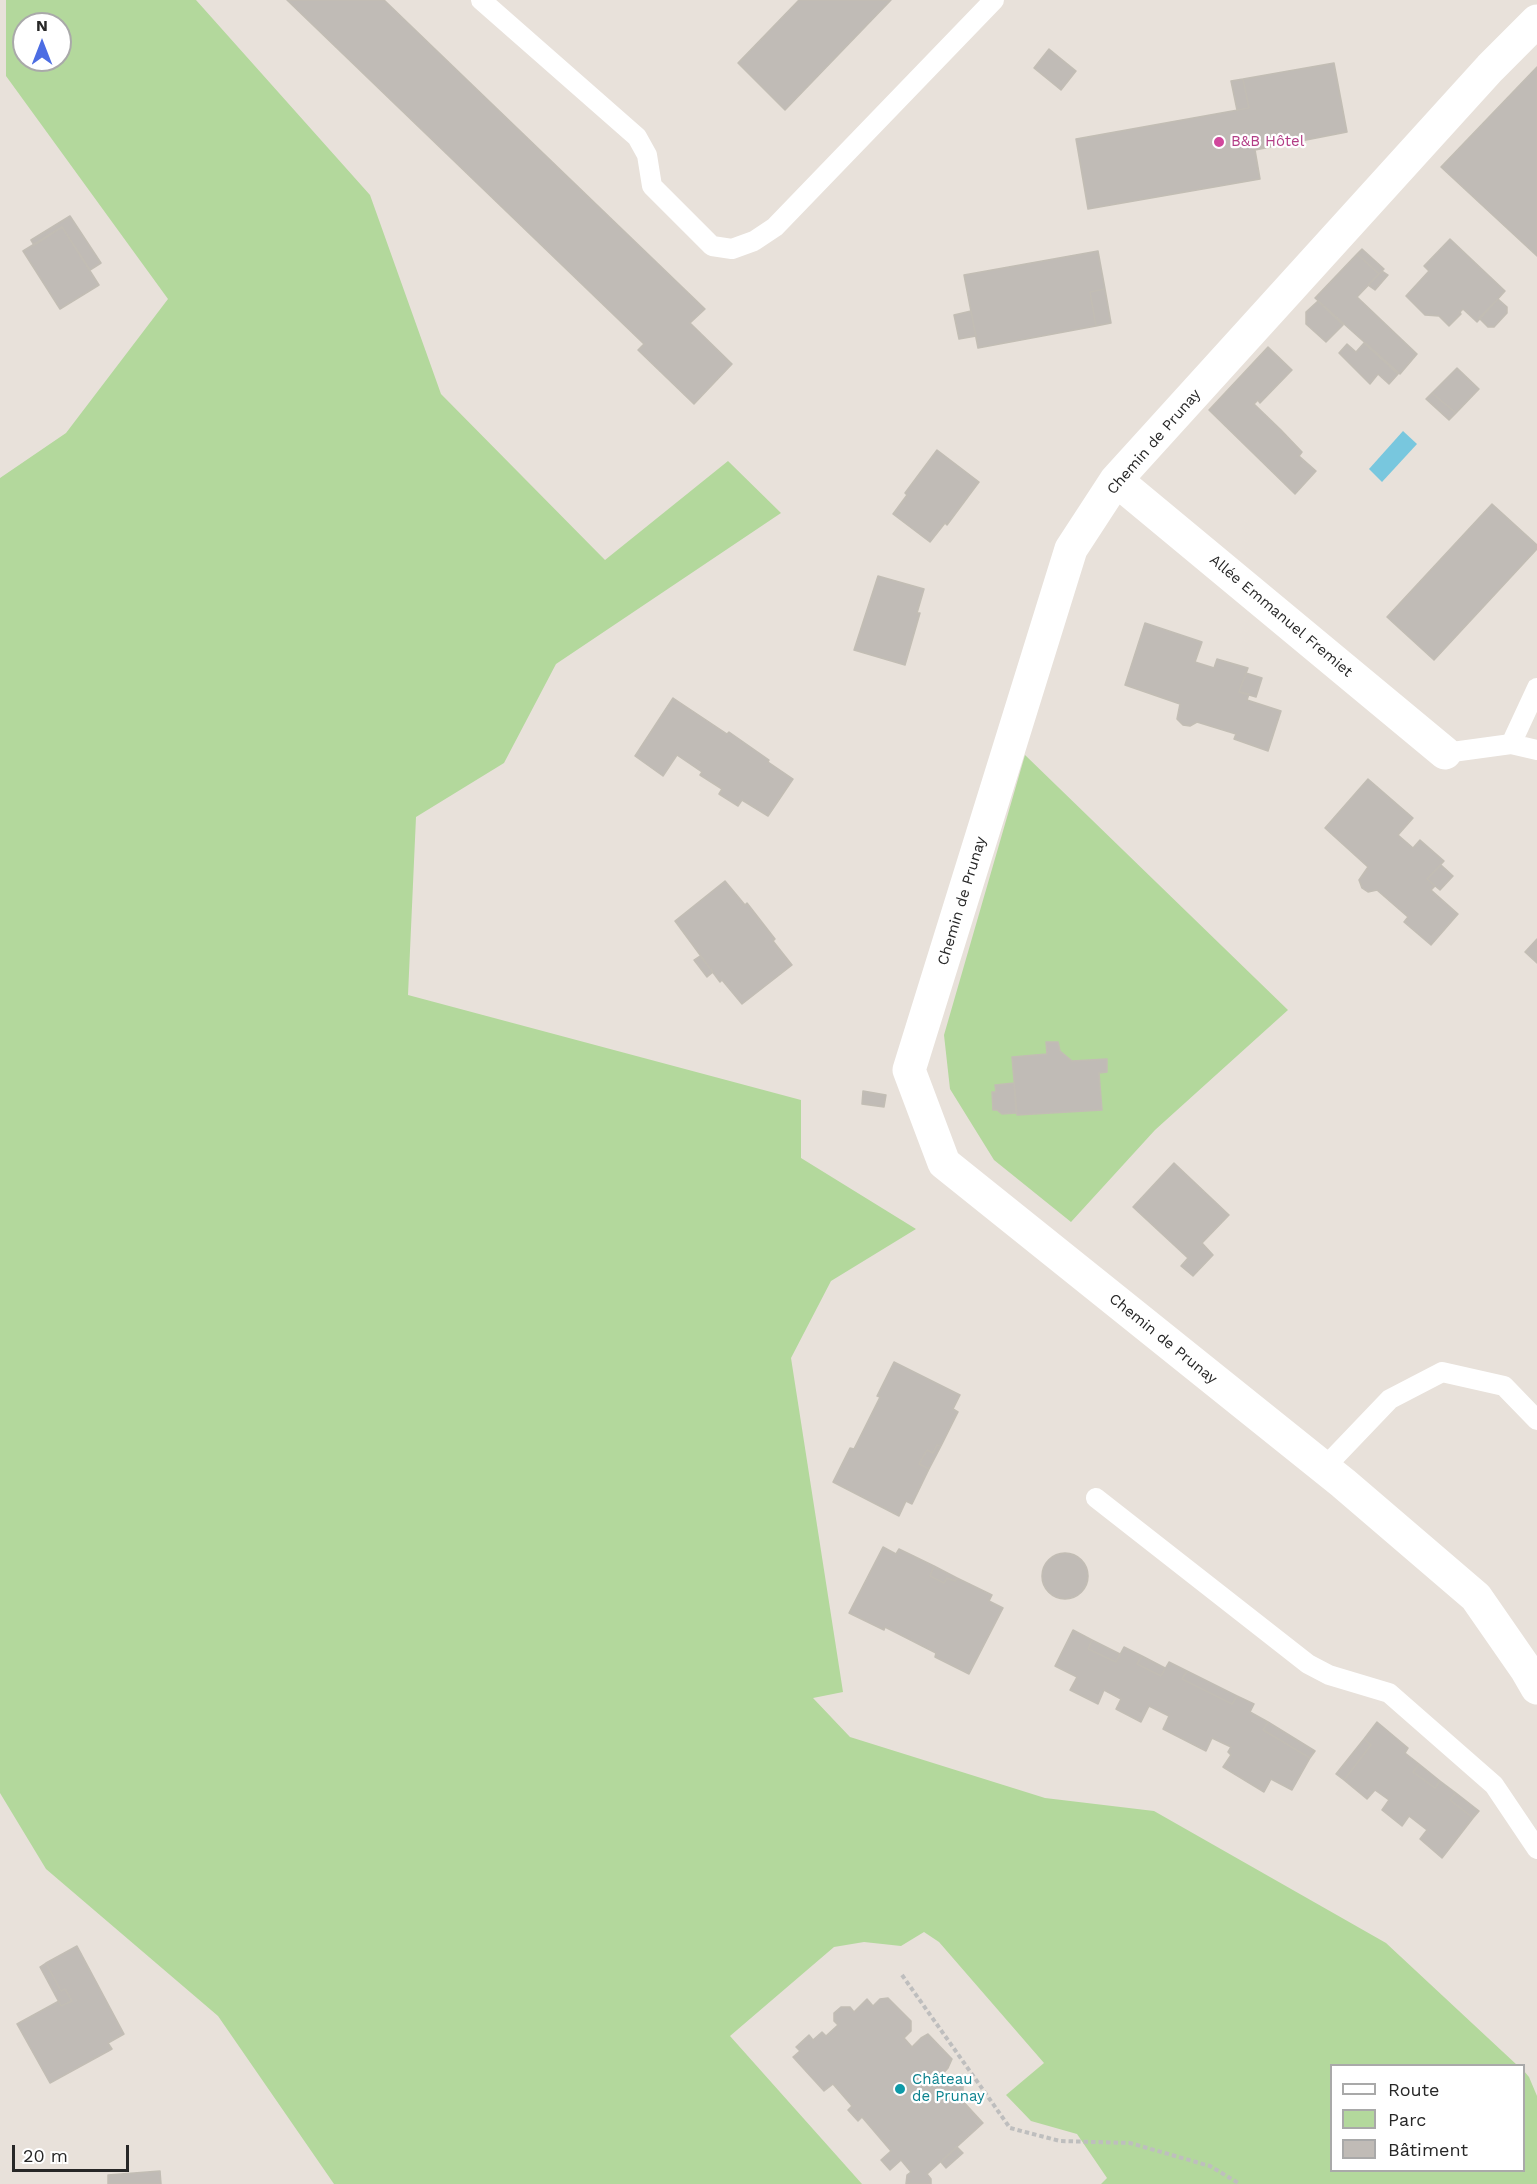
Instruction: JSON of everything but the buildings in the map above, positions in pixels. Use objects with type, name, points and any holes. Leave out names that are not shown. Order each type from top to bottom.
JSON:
[{"type":"street","name":"Chemin de Prunay","points":[[1537,21],[1490,68],[1116,480],[1071,549],[909,1070],[944,1163],[1324,1468],[1476,1597],[1537,1688]]},
{"type":"street","name":"Allée Emmanuel Fremiet","points":[[1116,480],[1445,753]]},
{"type":"lane","points":[[481,0],[637,137],[647,155],[652,186],[712,246],[732,249],[754,242],[776,227],[994,0]]},
{"type":"lane","points":[[1511,744],[1537,688]]},
{"type":"lane","points":[[1445,753],[1511,744],[1537,750]]},
{"type":"lane","points":[[1324,1468],[1390,1399],[1442,1372],[1504,1386],[1537,1420]]},
{"type":"lane","points":[[1096,1498],[1308,1664],[1329,1676],[1389,1693],[1494,1785],[1537,1849]]},
{"type":"path","points":[[902,1975],[1010,2128],[1060,2141],[1130,2143],[1210,2166],[1240,2184]]},
{"type":"green space","points":[[6,0],[196,0],[370,195],[441,394],[605,560],[728,461],[781,513],[556,664],[504,763],[416,817],[408,995],[801,1100],[801,1158],[916,1229],[831,1281],[791,1358],[843,1692],[813,1698],[850,1737],[1045,1798],[1154,1811],[1386,1943],[1516,2064],[1330,2064],[1330,2172],[1525,2172],[1525,2072],[1537,2096],[1537,2184],[1101,2184],[1107,2178],[1077,2134],[1031,2121],[1006,2095],[1044,2063],[939,1942],[924,1932],[901,1946],[864,1942],[834,1947],[730,2036],[862,2184],[334,2184],[218,2016],[46,1869],[0,1793],[0,478],[66,433],[168,299],[6,76]]},
{"type":"green space","points":[[1025,755],[1288,1010],[1155,1130],[1071,1222],[994,1160],[950,1089],[944,1035]]},
{"type":"water","points":[[1403,431],[1417,444],[1382,482],[1369,469]]},
{"type":"place","name":"B&B Hôtel","points":[[1219,142]]},
{"type":"place","name":"Château de Prunay","points":[[900,2089]]}]
